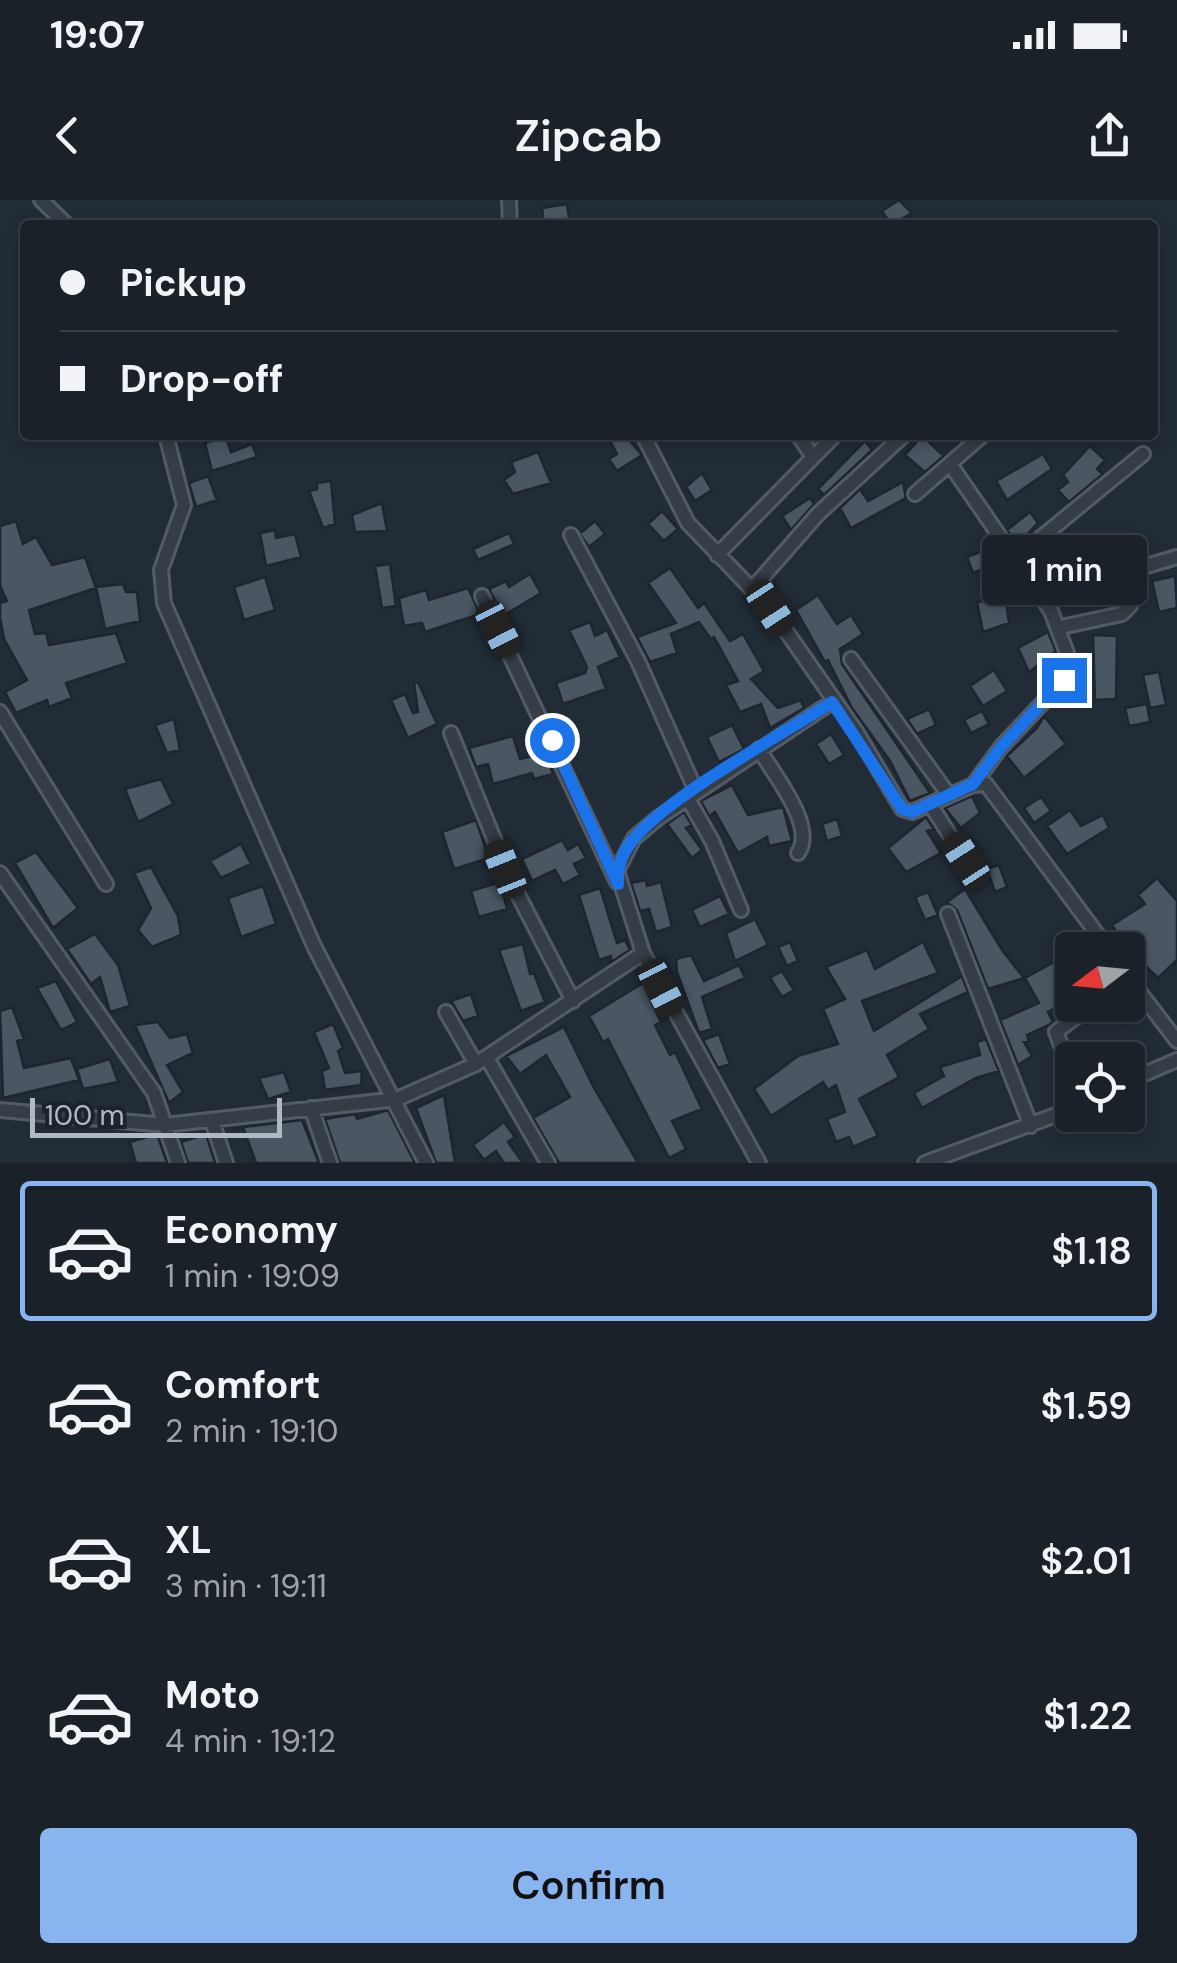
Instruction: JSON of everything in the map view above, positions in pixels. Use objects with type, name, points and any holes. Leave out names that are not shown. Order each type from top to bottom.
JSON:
[{"type":"street","points":[[43,202],[60,200]]},
{"type":"street","points":[[43,202],[62,220]]},
{"type":"street","points":[[167,440],[184,506],[161,570],[164,603],[314,946],[426,1163]]},
{"type":"street","points":[[646,440],[688,523],[753,588],[902,809],[912,812],[973,784],[986,784],[1096,932]]},
{"type":"street","points":[[801,440],[813,457]]},
{"type":"street","points":[[717,555],[831,440]]},
{"type":"street","points":[[753,588],[818,514],[899,440]]},
{"type":"street","points":[[915,494],[977,440]]},
{"type":"street","points":[[1015,559],[1143,454]]},
{"type":"street","points":[[950,464],[1061,626],[1068,653],[1064,680],[1010,737],[973,784]]},
{"type":"street","points":[[571,535],[638,662],[741,910]]},
{"type":"street","points":[[1061,626],[1122,614],[1130,606],[1132,570],[1177,557]]},
{"type":"street","points":[[482,596],[618,884],[644,953],[759,1163]]},
{"type":"street","points":[[851,659],[948,794]]},
{"type":"street","points":[[618,884],[620,860],[634,838],[691,794],[832,702]]},
{"type":"street","points":[[0,712],[106,884]]},
{"type":"street","points":[[451,733],[512,884],[573,1002]]},
{"type":"street","points":[[759,750],[798,818],[804,834],[798,852]]},
{"type":"street","points":[[930,804],[977,878]]},
{"type":"street","points":[[0,873],[154,1093],[178,1163]]},
{"type":"street","points":[[948,914],[1031,1126]]},
{"type":"street","points":[[0,1110],[165,1125],[396,1099],[482,1061],[644,953]]},
{"type":"street","points":[[1145,1001],[1177,1040]]},
{"type":"street","points":[[446,1012],[548,1163]]},
{"type":"street","points":[[1060,1042],[1056,1032],[1069,1022]]},
{"type":"street","points":[[1145,1074],[1177,1060]]},
{"type":"street","points":[[310,1108],[330,1163]]},
{"type":"street","points":[[925,1163],[1055,1117]]},
{"type":"street","points":[[212,1121],[226,1163]]},
{"type":"building","points":[[899,200],[912,213],[900,220],[888,220],[882,211]]},
{"type":"building","points":[[567,204],[569,220],[543,220],[542,208]]},
{"type":"building","points":[[227,440],[231,452],[252,444],[257,457],[212,471],[205,443]]},
{"type":"building","points":[[610,440],[629,440],[642,455],[617,471],[609,459],[617,454]]},
{"type":"building","points":[[918,440],[926,440],[944,456],[925,472],[905,455]]},
{"type":"building","points":[[865,441],[872,450],[824,495],[818,489]]},
{"type":"building","points":[[1090,446],[1105,460],[1097,469],[1103,474],[1069,502],[1058,490],[1068,482],[1063,475]]},
{"type":"building","points":[[538,452],[551,483],[513,494],[504,480],[515,472],[511,462]]},
{"type":"building","points":[[1043,454],[1052,469],[1007,500],[996,481]]},
{"type":"building","points":[[702,473],[712,490],[695,501],[686,487]]},
{"type":"building","points":[[208,476],[217,500],[196,507],[189,483]]},
{"type":"building","points":[[331,481],[335,524],[323,528],[309,491],[317,489],[317,483]]},
{"type":"building","points":[[903,482],[906,498],[851,528],[840,508],[860,489],[868,501]]},
{"type":"building","points":[[810,498],[814,504],[791,530],[782,516]]},
{"type":"building","points":[[382,503],[387,531],[355,532],[352,515]]},
{"type":"building","points":[[662,511],[678,529],[664,541],[648,524]]},
{"type":"building","points":[[1030,512],[1038,523],[1018,544],[1007,530]]},
{"type":"building","points":[[16,521],[23,544],[36,537],[52,565],[85,557],[96,588],[29,610],[35,634],[46,633],[49,645],[116,633],[127,663],[66,683],[72,698],[49,707],[47,700],[16,713],[5,692],[27,680],[4,639],[0,618],[0,603],[7,601],[0,586],[0,526]]},
{"type":"building","points":[[595,521],[605,534],[589,547],[574,526],[582,532]]},
{"type":"building","points":[[275,530],[276,538],[295,534],[301,557],[266,566],[260,533]]},
{"type":"building","points":[[509,533],[514,544],[478,560],[473,549]]},
{"type":"building","points":[[985,550],[990,566],[973,573],[967,557]]},
{"type":"building","points":[[1067,562],[1078,579],[1107,566],[1120,602],[1101,608],[1096,595],[1070,603],[1064,587],[1054,595],[1039,576]]},
{"type":"building","points":[[390,564],[396,606],[382,608],[375,566]]},
{"type":"building","points":[[670,568],[698,608],[704,603],[730,641],[743,634],[764,671],[751,679],[778,708],[801,700],[804,708],[770,728],[761,704],[740,712],[726,685],[738,681],[714,637],[711,639],[699,622],[671,634],[677,653],[650,662],[637,637],[676,623],[648,583]]},
{"type":"building","points":[[530,574],[541,593],[503,616],[489,589],[506,581],[509,587]]},
{"type":"building","points":[[1175,576],[1177,608],[1159,612],[1152,581]]},
{"type":"building","points":[[265,577],[275,610],[244,620],[234,587]]},
{"type":"building","points":[[123,584],[126,592],[137,592],[140,621],[105,629],[96,587]]},
{"type":"building","points":[[468,588],[480,614],[425,632],[422,623],[404,626],[399,598],[426,590],[429,600]]},
{"type":"building","points":[[818,595],[837,624],[851,615],[863,634],[840,649],[842,664],[930,793],[910,801],[890,761],[852,708],[828,660],[825,662],[796,610]]},
{"type":"building","points":[[1006,600],[1009,623],[983,632],[977,602]]},
{"type":"building","points":[[590,622],[595,636],[607,630],[620,657],[598,667],[606,689],[563,704],[556,683],[585,673],[587,667],[569,630]]},
{"type":"building","points":[[1048,632],[1056,651],[1029,672],[1018,648]]},
{"type":"building","points":[[1093,635],[1117,636],[1116,699],[1095,700]]},
{"type":"building","points":[[994,670],[1007,691],[983,706],[970,686]]},
{"type":"building","points":[[1159,672],[1166,705],[1150,708],[1143,675]]},
{"type":"building","points":[[418,682],[437,724],[408,738],[391,700],[405,694],[413,713],[418,712],[414,683]]},
{"type":"building","points":[[1147,704],[1150,722],[1129,726],[1125,708]]},
{"type":"building","points":[[929,709],[936,725],[917,734],[907,719]]},
{"type":"building","points":[[982,711],[989,724],[971,733],[964,720]]},
{"type":"building","points":[[1044,716],[1066,744],[1024,778],[1007,756],[1037,728]]},
{"type":"building","points":[[174,719],[180,750],[167,753],[155,725]]},
{"type":"building","points":[[732,725],[744,749],[719,762],[707,737]]},
{"type":"building","points":[[831,734],[844,755],[829,764],[816,744]]},
{"type":"building","points":[[513,736],[520,759],[545,753],[553,774],[534,779],[532,773],[493,784],[488,764],[476,767],[469,748]]},
{"type":"building","points":[[161,779],[173,804],[138,822],[125,789]]},
{"type":"building","points":[[732,785],[748,815],[783,807],[792,841],[769,846],[767,837],[738,853],[715,812],[709,816],[701,801]]},
{"type":"building","points":[[972,796],[980,813],[961,828],[945,808]]},
{"type":"building","points":[[1041,797],[1051,811],[1034,823],[1024,808]]},
{"type":"building","points":[[1070,810],[1081,826],[1103,815],[1109,828],[1067,854],[1047,826]]},
{"type":"building","points":[[684,812],[692,825],[686,828],[702,850],[692,858],[667,824]]},
{"type":"building","points":[[926,817],[934,829],[927,831],[941,853],[906,872],[888,848]]},
{"type":"building","points":[[837,819],[842,836],[827,841],[822,824]]},
{"type":"building","points":[[476,820],[489,858],[454,869],[442,832]]},
{"type":"building","points":[[562,840],[568,850],[578,844],[586,858],[574,864],[580,875],[563,884],[555,870],[532,881],[522,859]]},
{"type":"building","points":[[241,844],[251,864],[221,878],[210,861]]},
{"type":"building","points":[[36,852],[78,908],[53,928],[15,863]]},
{"type":"building","points":[[999,865],[1007,887],[995,892],[987,869]]},
{"type":"building","points":[[151,867],[178,916],[181,935],[152,947],[138,930],[151,908],[134,873]]},
{"type":"building","points":[[1157,878],[1177,901],[1177,960],[1158,978],[1145,965],[1145,932],[1117,932],[1112,925],[1145,904],[1138,895]]},
{"type":"building","points":[[646,880],[647,886],[661,882],[672,927],[656,932],[649,909],[640,911],[631,883]]},
{"type":"building","points":[[500,882],[507,909],[479,917],[471,891]]},
{"type":"building","points":[[263,886],[276,924],[241,937],[228,898]]},
{"type":"building","points":[[600,888],[617,943],[625,940],[630,950],[611,962],[611,956],[599,960],[579,895]]},
{"type":"building","points":[[965,889],[1024,978],[988,989],[957,910],[947,902]]},
{"type":"building","points":[[928,892],[938,915],[925,920],[915,897]]},
{"type":"building","points":[[720,896],[729,914],[700,927],[692,910]]},
{"type":"building","points":[[755,919],[768,945],[735,961],[726,933]]},
{"type":"building","points":[[95,934],[118,965],[130,1006],[110,1012],[100,977],[91,984],[67,949]]},
{"type":"building","points":[[790,942],[798,961],[787,966],[778,947]]},
{"type":"building","points":[[923,942],[938,973],[862,1001],[874,1031],[962,976],[968,992],[920,1014],[929,1029],[887,1055],[899,1077],[859,1099],[878,1136],[853,1147],[849,1137],[836,1142],[827,1119],[845,1112],[836,1085],[828,1090],[823,1082],[771,1116],[754,1089],[798,1056],[838,1044],[823,1009],[845,999],[826,967],[867,950],[875,969]]},
{"type":"building","points":[[523,944],[530,974],[534,973],[545,1002],[521,1011],[499,950]]},
{"type":"building","points":[[691,955],[704,981],[739,965],[745,978],[702,997],[712,1029],[699,1033],[677,972],[676,959]]},
{"type":"building","points":[[1055,961],[1055,1008],[1048,1012],[1053,1022],[1027,1035],[1029,1041],[1024,1042],[1032,1056],[1018,1065],[1000,1020],[1039,1003],[1025,978]]},
{"type":"building","points":[[782,971],[794,990],[782,997],[770,978]]},
{"type":"building","points":[[56,981],[77,1022],[61,1030],[37,988]]},
{"type":"building","points":[[643,983],[661,1022],[655,1025],[670,1055],[675,1052],[702,1109],[672,1121],[686,1149],[669,1158],[608,1039],[603,1042],[589,1016]]},
{"type":"building","points":[[471,994],[478,1016],[463,1021],[451,1001]]},
{"type":"building","points":[[12,1007],[24,1039],[17,1041],[24,1068],[71,1058],[79,1080],[3,1098],[0,1011]]},
{"type":"building","points":[[158,1022],[170,1038],[187,1034],[193,1053],[167,1065],[183,1092],[169,1103],[135,1025]]},
{"type":"building","points":[[333,1024],[343,1048],[338,1051],[345,1073],[362,1071],[361,1085],[325,1090],[322,1071],[329,1068],[314,1032]]},
{"type":"building","points":[[564,1027],[638,1163],[559,1163],[533,1118],[570,1097],[546,1055],[520,1074],[506,1056]]},
{"type":"building","points":[[719,1034],[730,1064],[718,1068],[703,1040]]},
{"type":"building","points":[[986,1039],[999,1071],[976,1078],[922,1108],[914,1093],[944,1076],[940,1067],[980,1055],[977,1042]]},
{"type":"building","points":[[110,1059],[118,1082],[83,1089],[77,1069]]},
{"type":"building","points":[[284,1072],[291,1092],[268,1099],[259,1078]]},
{"type":"building","points":[[444,1095],[455,1163],[436,1163],[416,1108]]},
{"type":"building","points":[[388,1110],[415,1163],[340,1163],[325,1119],[355,1114],[357,1119]]},
{"type":"building","points":[[302,1120],[319,1163],[256,1163],[243,1127]]},
{"type":"building","points":[[504,1122],[515,1137],[508,1142],[523,1163],[504,1163],[496,1151],[484,1160],[473,1145]]},
{"type":"building","points":[[157,1134],[167,1163],[136,1163],[130,1142]]},
{"type":"building","points":[[206,1134],[215,1163],[188,1163],[181,1142]]},
{"type":"route","points":[[552,740],[618,884],[620,860],[634,838],[696,791],[832,702],[857,734],[902,809],[912,812],[973,784],[1001,747],[1064,680]]}]
